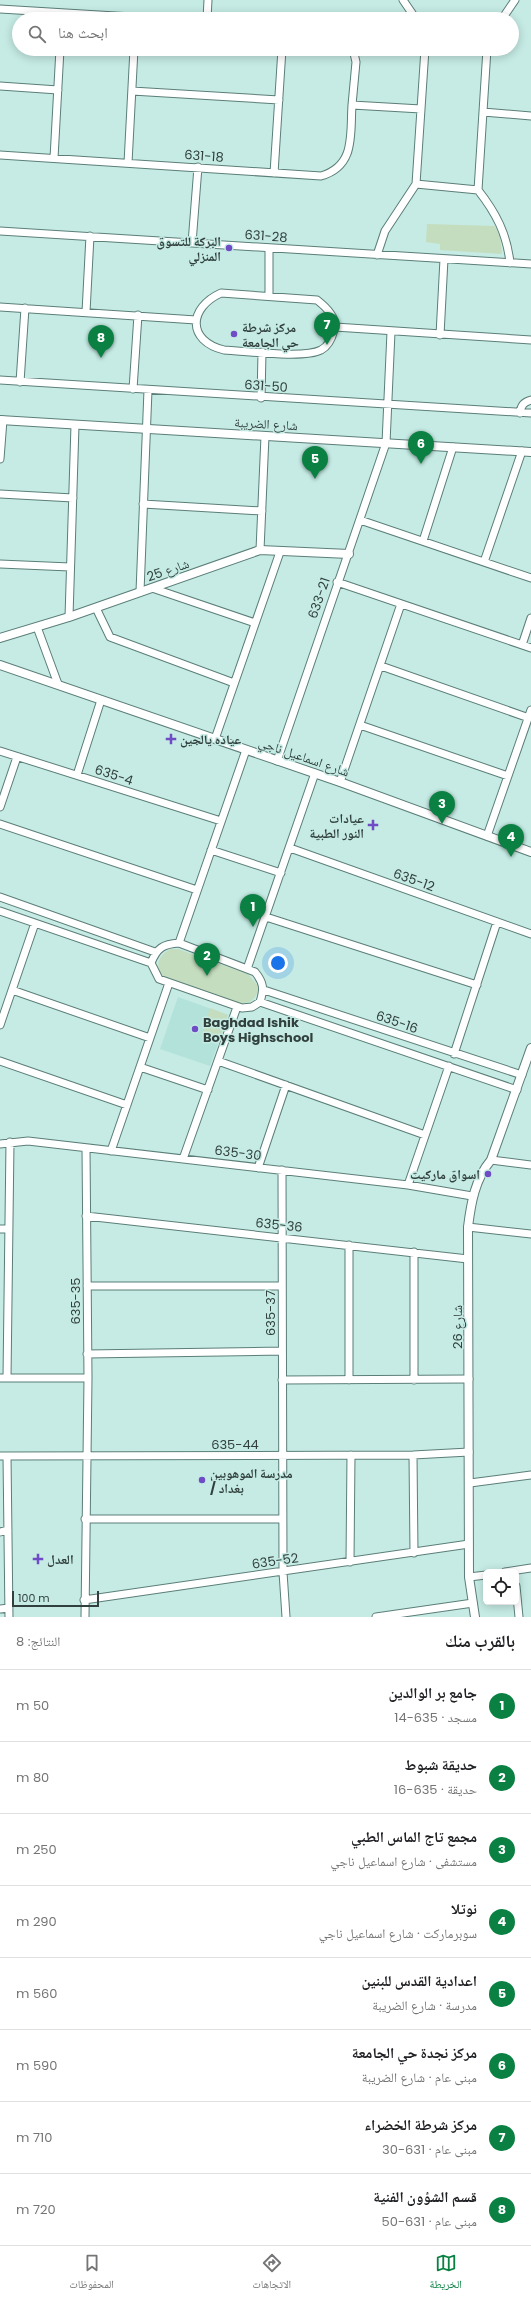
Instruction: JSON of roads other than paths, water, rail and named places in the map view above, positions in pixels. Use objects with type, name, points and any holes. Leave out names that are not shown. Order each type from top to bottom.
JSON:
[{"type":"street","points":[[207,12],[208,0]]},
{"type":"street","points":[[403,0],[411,12]]},
{"type":"street","points":[[507,12],[515,0]]},
{"type":"street","points":[[0,9],[26,12]]},
{"type":"street","points":[[54,158],[60,56]]},
{"type":"street","points":[[128,163],[134,56]]},
{"type":"street","points":[[274,173],[282,56]]},
{"type":"street","name":"631-18","points":[[0,155],[322,176],[337,169],[345,162],[349,152],[356,62],[355,56]]},
{"type":"street","points":[[377,255],[385,231],[416,184],[425,56]]},
{"type":"street","points":[[487,56],[478,190],[492,207],[502,227],[508,247],[510,263]]},
{"type":"street","points":[[0,86],[58,90]]},
{"type":"street","points":[[132,91],[279,100]]},
{"type":"street","points":[[352,105],[421,109]]},
{"type":"street","points":[[483,112],[531,116]]},
{"type":"street","points":[[192,242],[198,167]]},
{"type":"street","points":[[416,184],[478,190]]},
{"type":"street","name":"631-28","points":[[0,231],[531,264]]},
{"type":"street","points":[[86,312],[90,236]]},
{"type":"street","points":[[269,248],[269,296]]},
{"type":"street","points":[[440,335],[444,259]]},
{"type":"street","points":[[221,293],[269,296],[317,300],[331,313],[335,327],[329,344],[316,353],[224,350],[212,347],[201,335],[196,320],[200,307],[204,302],[221,293]]},
{"type":"street","points":[[0,307],[196,320]]},
{"type":"street","points":[[20,382],[25,308]]},
{"type":"street","points":[[132,389],[138,316]]},
{"type":"street","points":[[335,327],[391,332],[531,340]]},
{"type":"street","name":"633-21","points":[[277,761],[337,582],[349,554],[386,443],[391,332]]},
{"type":"street","points":[[261,398],[262,352]]},
{"type":"street","name":"631-50","points":[[0,380],[261,398],[531,413]]},
{"type":"street","points":[[140,592],[148,390]]},
{"type":"street","points":[[520,413],[521,407],[525,402],[531,400]]},
{"type":"street","points":[[0,459],[2,420]]},
{"type":"street","name":"شارع الضريبة","points":[[2,420],[531,452]]},
{"type":"street","points":[[69,617],[75,424]]},
{"type":"street","points":[[260,550],[265,436]]},
{"type":"street","points":[[423,541],[453,447]]},
{"type":"street","points":[[484,562],[522,451]]},
{"type":"street","points":[[0,494],[73,498]]},
{"type":"street","points":[[143,504],[262,511]]},
{"type":"street","points":[[360,520],[531,578]]},
{"type":"street","name":"شارع 25","points":[[0,638],[96,608],[260,550],[349,554]]},
{"type":"street","points":[[215,739],[280,552]]},
{"type":"street","points":[[0,564],[70,567]]},
{"type":"street","points":[[337,582],[531,648]]},
{"type":"street","points":[[152,588],[255,623]]},
{"type":"street","points":[[340,782],[401,604]]},
{"type":"street","points":[[96,608],[110,637],[234,683]]},
{"type":"street","points":[[522,645],[531,618]]},
{"type":"street","points":[[37,627],[58,684]]},
{"type":"street","name":"شارع اسماعيل ناجي","points":[[0,665],[315,773],[531,852]]},
{"type":"street","points":[[381,666],[528,718]]},
{"type":"street","points":[[77,775],[101,700]]},
{"type":"street","points":[[487,836],[531,710]]},
{"type":"street","points":[[360,725],[508,776]]},
{"type":"street","points":[[179,943],[246,750]]},
{"type":"street","name":"635-4","points":[[0,751],[221,821]]},
{"type":"street","points":[[0,807],[17,757]]},
{"type":"street","points":[[247,969],[315,773]]},
{"type":"street","points":[[0,824],[197,890]]},
{"type":"street","name":"635-12","points":[[290,848],[531,934]]},
{"type":"street","points":[[211,850],[281,873]]},
{"type":"street","points":[[0,897],[155,952]]},
{"type":"street","points":[[0,911],[151,963],[159,978],[169,983],[237,1007],[252,1007],[260,1002],[264,990],[258,976],[247,969],[179,943],[168,944],[155,952],[151,963]]},
{"type":"street","points":[[266,917],[477,985]]},
{"type":"street","points":[[454,1054],[497,922]]},
{"type":"street","points":[[0,1025],[35,923]]},
{"type":"street","points":[[111,1151],[169,983]]},
{"type":"street","points":[[12,990],[150,1038]]},
{"type":"street","name":"635-16","points":[[264,990],[454,1054],[522,1075]]},
{"type":"street","name":"635-16","points":[[260,1002],[517,1090]]},
{"type":"street","points":[[183,1159],[237,1007]]},
{"type":"street","name":"شارع 26","points":[[475,1617],[469,1577],[470,1482],[468,1227],[472,1196],[485,1166],[491,1160],[522,1075],[529,1061],[531,1048]]},
{"type":"street","points":[[0,1061],[127,1105]]},
{"type":"street","points":[[218,1061],[426,1135]]},
{"type":"street","points":[[408,1185],[449,1066]]},
{"type":"street","points":[[140,1067],[208,1090]]},
{"type":"street","points":[[258,1168],[286,1085]]},
{"type":"street","name":"635-30","points":[[0,1144],[28,1141],[408,1185],[472,1196]]},
{"type":"street","points":[[10,1142],[9,1229],[4,1307],[4,1378],[88,1378]]},
{"type":"street","name":"635-35","points":[[85,1617],[85,1519],[88,1378],[86,1148]]},
{"type":"street","points":[[491,1160],[531,1165]]},
{"type":"street","name":"635-37","points":[[282,1170],[282,1572],[286,1617]]},
{"type":"street","name":"635-36","points":[[86,1216],[468,1258]]},
{"type":"street","points":[[468,1227],[531,1234]]},
{"type":"street","points":[[0,1229],[9,1229]]},
{"type":"street","points":[[348,1380],[349,1245]]},
{"type":"street","points":[[414,1252],[414,1380]]},
{"type":"street","points":[[87,1286],[282,1286]]},
{"type":"street","points":[[87,1354],[282,1351]]},
{"type":"street","points":[[282,1380],[469,1379]]},
{"type":"street","name":"635-44","points":[[4,1456],[86,1454],[282,1456],[413,1455],[469,1452]]},
{"type":"street","points":[[350,1562],[351,1455]]},
{"type":"street","points":[[413,1455],[414,1552]]},
{"type":"street","points":[[4,1456],[8,1530],[9,1617]]},
{"type":"street","points":[[470,1482],[531,1475]]},
{"type":"street","points":[[85,1519],[282,1519]]},
{"type":"street","points":[[0,1532],[8,1530]]},
{"type":"street","name":"635-52","points":[[84,1600],[469,1544]]},
{"type":"street","points":[[519,1570],[531,1568]]},
{"type":"street","points":[[469,1577],[483,1575]]},
{"type":"street","points":[[379,1617],[428,1613],[473,1603]]},
{"type":"street","points":[[518,1605],[519,1617]]},
{"type":"street","points":[[0,1609],[9,1608]]},
{"type":"place","name":"البركة للتسوق المنزلي","points":[[229,248]]},
{"type":"place","name":"مركز شرطة حي الجامعة","points":[[234,334]]},
{"type":"place","name":"مركز شرطة الخضراء","points":[[327,345]]},
{"type":"place","name":"قسم الشؤون الفنية","points":[[101,358]]},
{"type":"place","name":"مركز نجدة حي الجامعة","points":[[421,464]]},
{"type":"place","name":"اعدادية القدس للبنين","points":[[315,479]]},
{"type":"place","name":"عياده يالجين","points":[[171,739]]},
{"type":"place","name":"مجمع تاج الماس الطبي","points":[[442,824]]},
{"type":"place","name":"عيادات النور الطبية","points":[[373,825]]},
{"type":"place","name":"نوتلا","points":[[511,857]]},
{"type":"place","name":"جامع بر الوالدين","points":[[253,927]]},
{"type":"place","name":"حديقة شبوط","points":[[207,976]]},
{"type":"place","name":"Baghdad Ishik Boys Highschool","points":[[195,1029]]},
{"type":"place","name":"اسواق ماركيت","points":[[488,1174]]},
{"type":"place","name":"مدرسة الموهوبين / بغداد","points":[[202,1480]]},
{"type":"place","name":"العدل","points":[[38,1559]]}]
